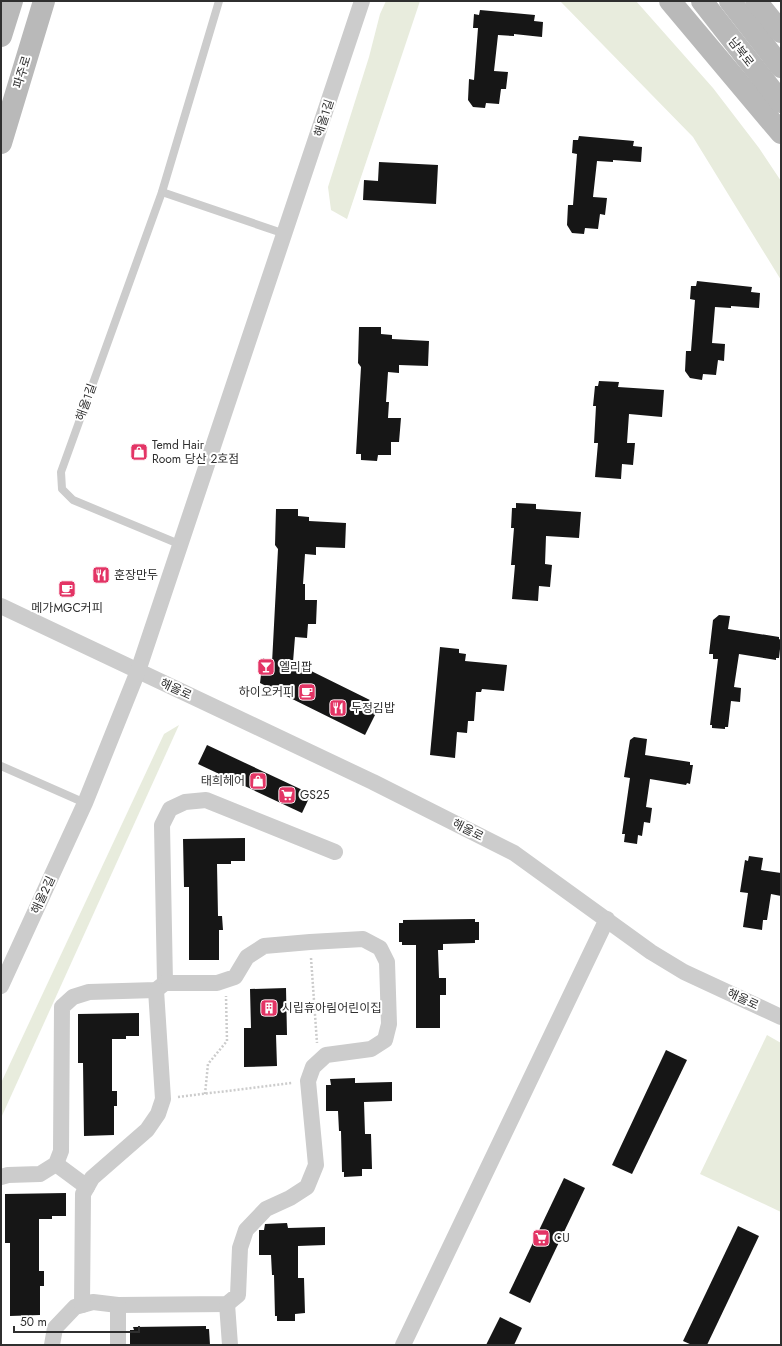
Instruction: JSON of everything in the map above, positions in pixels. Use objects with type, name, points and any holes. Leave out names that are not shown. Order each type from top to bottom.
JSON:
[{"type":"main road","points":[[1,36],[12,1]]},
{"type":"main road","name":"파주로","points":[[1,143],[44,1]]},
{"type":"main road","points":[[670,1],[781,133]]},
{"type":"main road","name":"남북로","points":[[702,1],[781,102]]},
{"type":"main road","name":"남북로","points":[[730,1],[781,67]]},
{"type":"main road","points":[[756,1],[781,32]]},
{"type":"street","name":"해올1길","points":[[138,671],[362,1]]},
{"type":"street","name":"해올로","points":[[1,606],[373,782],[514,853],[651,952],[684,972],[781,1017]]},
{"type":"street","name":"해올2길","points":[[1,986],[85,803],[138,671]]},
{"type":"street","points":[[82,1305],[82,1194],[92,1178],[147,1130],[158,1114],[163,1099],[160,986],[162,825],[170,809],[185,802],[206,800],[335,852]]},
{"type":"street","points":[[403,1345],[607,919]]},
{"type":"street","points":[[1,1177],[8,1175],[40,1174],[56,1164],[61,1151],[62,1007],[73,997],[89,992],[217,982],[226,980],[235,977],[247,957],[264,946],[363,939],[380,948],[387,962],[390,1024],[385,1040],[370,1049],[326,1056],[313,1066],[308,1081],[316,1165],[307,1187],[290,1198],[266,1209],[246,1230],[240,1248],[238,1295],[227,1304],[118,1305],[93,1302],[75,1307],[55,1328],[52,1345]]},
{"type":"street","points":[[56,1164],[87,1187]]},
{"type":"street","points":[[227,1304],[230,1345]]},
{"type":"street","points":[[118,1305],[118,1345]]},
{"type":"lane","name":"해올1길","points":[[180,544],[73,500],[62,489],[61,472],[162,192],[219,1]]},
{"type":"lane","points":[[162,192],[285,234]]},
{"type":"lane","points":[[1,766],[85,803]]},
{"type":"path","points":[[310,942],[318,1062]]},
{"type":"path","points":[[205,1094],[208,1064],[227,1041],[226,980]]},
{"type":"path","points":[[163,1099],[308,1081]]},
{"type":"shaded area","points":[[386,1],[420,1],[347,219],[331,210],[328,187],[369,57],[380,14]]},
{"type":"shaded area","points":[[560,1],[636,1],[713,88],[759,148],[781,181],[781,280],[693,137]]},
{"type":"shaded area","points":[[179,725],[1,1118],[1,1083],[164,734]]},
{"type":"shaded area","points":[[767,1035],[781,1043],[781,1212],[700,1174]]},
{"type":"building","points":[[480,10],[535,15],[534,21],[543,22],[542,37],[514,34],[514,36],[498,35],[494,71],[508,72],[506,89],[501,89],[499,104],[486,103],[485,108],[473,107],[468,100],[469,79],[474,80],[478,28],[473,28],[474,14],[479,15]]},
{"type":"building","points":[[579,136],[634,141],[633,146],[642,147],[641,162],[613,160],[613,162],[597,161],[593,197],[607,198],[605,215],[600,214],[598,229],[585,228],[584,234],[572,233],[567,225],[568,205],[573,205],[577,154],[572,153],[573,140],[578,140]]},
{"type":"building","points":[[379,162],[438,165],[436,204],[363,200],[364,180],[378,181]]},
{"type":"building","points":[[697,281],[752,287],[751,292],[760,293],[759,308],[731,306],[731,308],[715,307],[712,343],[725,344],[724,361],[718,360],[716,375],[703,374],[702,380],[690,378],[685,371],[686,351],[691,351],[695,300],[690,299],[691,286],[696,286]]},
{"type":"building","points":[[359,327],[381,327],[381,334],[392,335],[392,339],[429,341],[428,366],[399,365],[399,373],[388,372],[386,402],[389,402],[388,418],[401,418],[399,442],[391,442],[391,455],[378,455],[377,461],[361,460],[361,454],[356,454],[361,367],[358,363]]},
{"type":"building","points":[[599,381],[619,382],[618,387],[664,390],[662,417],[629,414],[627,443],[635,443],[633,465],[622,464],[621,479],[595,477],[598,443],[594,443],[596,406],[593,406],[595,386],[598,386]]},
{"type":"building","points":[[516,503],[536,504],[536,509],[581,512],[579,538],[546,536],[545,564],[552,565],[550,587],[539,586],[538,601],[512,599],[515,565],[511,565],[514,528],[511,528],[512,508],[516,508]]},
{"type":"building","points":[[276,509],[298,509],[298,516],[309,517],[309,521],[346,523],[345,548],[316,547],[316,555],[305,554],[303,584],[305,584],[305,600],[317,600],[316,624],[308,624],[307,638],[295,637],[293,662],[380,705],[365,735],[260,683],[263,658],[272,663],[278,549],[275,545]]},
{"type":"building","points":[[719,615],[730,616],[728,629],[779,637],[781,640],[779,658],[776,658],[776,660],[739,654],[734,687],[741,688],[740,702],[731,701],[728,727],[725,727],[725,729],[712,728],[712,725],[710,725],[718,659],[713,659],[713,654],[709,654],[713,620]]},
{"type":"building","points":[[440,647],[459,649],[459,653],[466,654],[465,661],[507,665],[504,691],[482,689],[481,692],[476,692],[474,721],[468,721],[467,733],[457,732],[455,758],[430,755]]},
{"type":"building","points":[[634,737],[647,739],[645,755],[690,762],[690,765],[693,765],[690,784],[687,783],[686,785],[650,779],[646,807],[652,808],[650,823],[644,822],[642,836],[638,835],[637,844],[624,842],[625,834],[622,834],[630,778],[624,777],[630,740]]},
{"type":"building","points":[[207,745],[311,794],[302,813],[198,764]]},
{"type":"building","points":[[245,838],[245,861],[231,861],[231,864],[217,864],[218,916],[222,916],[223,930],[219,930],[219,960],[189,960],[189,887],[184,887],[183,839]]},
{"type":"building","points":[[749,856],[763,858],[761,870],[781,873],[781,896],[771,894],[767,920],[763,920],[762,930],[743,927],[748,893],[740,892],[745,860],[748,861]]},
{"type":"building","points":[[475,919],[475,922],[479,922],[479,940],[475,940],[475,943],[443,944],[443,950],[438,950],[439,978],[446,978],[446,995],[440,995],[440,1028],[416,1028],[416,945],[402,945],[402,942],[399,942],[399,923],[403,923],[403,920]]},
{"type":"building","name":"시립휴아림어린이집","points":[[286,988],[287,1035],[276,1035],[277,1066],[244,1067],[244,1028],[251,1028],[250,989]]},
{"type":"building","points":[[139,1013],[139,1036],[126,1036],[126,1039],[112,1039],[112,1091],[117,1091],[117,1106],[114,1106],[114,1135],[84,1136],[83,1063],[78,1063],[78,1014]]},
{"type":"building","points":[[666,1050],[687,1060],[632,1174],[612,1165]]},
{"type":"building","points":[[355,1078],[355,1083],[392,1082],[392,1101],[364,1102],[365,1134],[371,1134],[372,1169],[362,1169],[362,1176],[344,1177],[344,1172],[342,1172],[341,1131],[339,1131],[338,1111],[326,1111],[326,1085],[331,1085],[330,1079]]},
{"type":"building","points":[[564,1178],[585,1188],[530,1303],[509,1293]]},
{"type":"building","points":[[66,1193],[66,1216],[52,1216],[52,1219],[39,1219],[39,1271],[44,1271],[44,1286],[40,1286],[40,1315],[10,1316],[10,1243],[5,1243],[5,1194]]},
{"type":"building","points":[[287,1223],[288,1228],[325,1227],[325,1245],[298,1246],[298,1278],[304,1278],[305,1313],[295,1314],[295,1321],[277,1321],[277,1316],[275,1316],[274,1275],[272,1275],[271,1255],[259,1255],[259,1230],[264,1230],[265,1224]]},
{"type":"building","points":[[738,1226],[759,1236],[707,1345],[692,1345],[683,1341]]},
{"type":"building","points":[[500,1317],[522,1328],[514,1345],[486,1345]]},
{"type":"building","points":[[206,1326],[206,1329],[209,1329],[210,1345],[130,1345],[130,1330],[134,1330],[133,1327]]},
{"type":"place","name":"Temd Hair Room 당산 2호점","points":[[139,452]]},
{"type":"place","name":"훈장만두","points":[[101,575]]},
{"type":"place","name":"메가MGC커피","points":[[67,589]]},
{"type":"place","name":"엘리팝","points":[[266,667]]},
{"type":"place","name":"하이오커피","points":[[307,692]]},
{"type":"place","name":"두정김밥","points":[[338,708]]},
{"type":"place","name":"태희헤어","points":[[258,781]]},
{"type":"place","name":"GS25","points":[[287,795]]},
{"type":"place","name":"시립휴아림어린이집","points":[[269,1008]]},
{"type":"place","name":"CU","points":[[541,1238]]}]
